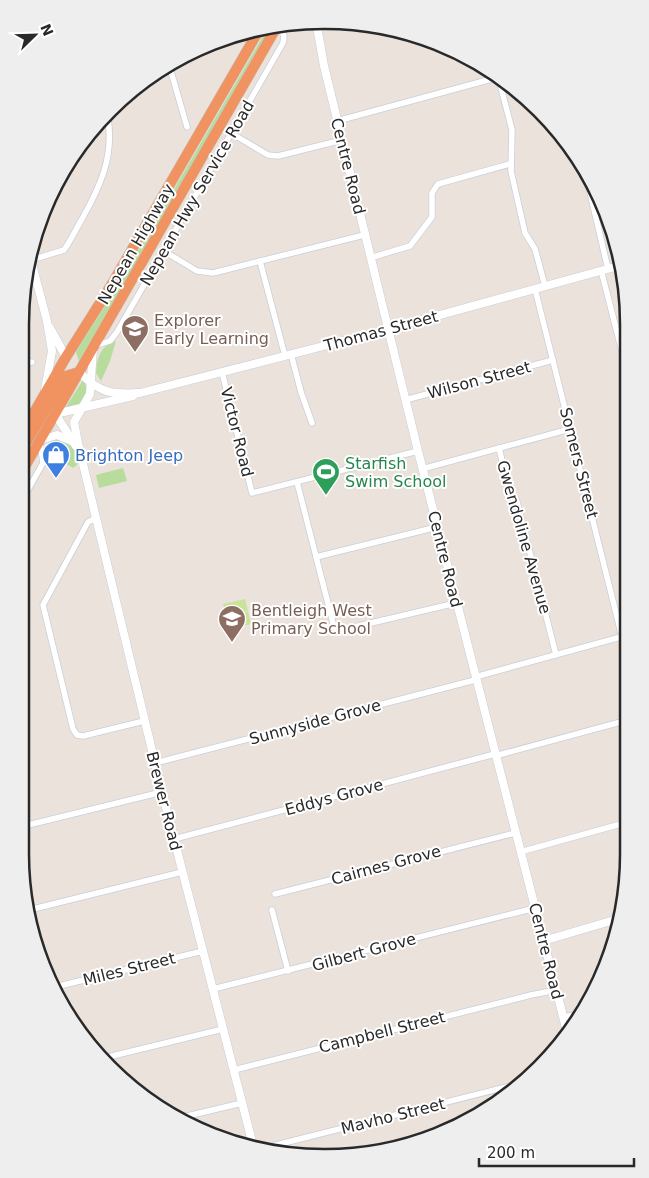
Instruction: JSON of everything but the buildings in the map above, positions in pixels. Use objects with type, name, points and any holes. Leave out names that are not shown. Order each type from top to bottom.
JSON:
[{"type":"highway","name":"Nepean Highway","points":[[29,456],[37,439],[55,414],[94,347],[273,33]]},
{"type":"highway","name":"Nepean Highway","points":[[29,420],[112,284],[255,37]]},
{"type":"highway","points":[[64,360],[79,372]]},
{"type":"highway","points":[[29,445],[37,439],[49,405],[66,376],[79,372]]},
{"type":"highway","points":[[43,395],[55,414]]},
{"type":"street","name":"Centre Road","points":[[318,29],[337,121],[387,330],[565,1025]]},
{"type":"street","name":"Nepean Hwy Service Road","points":[[94,347],[105,343],[115,336],[283,43],[284,36],[282,32]]},
{"type":"street","points":[[171,72],[187,127]]},
{"type":"street","points":[[337,121],[489,79]]},
{"type":"street","points":[[501,87],[512,130],[510,164],[525,233],[535,249],[545,286]]},
{"type":"street","points":[[37,255],[64,250],[95,197],[105,172],[109,154],[108,122]]},
{"type":"street","points":[[231,133],[268,155],[278,156],[342,140]]},
{"type":"street","points":[[370,258],[410,246],[432,218],[432,193],[438,184],[510,164]]},
{"type":"street","points":[[596,207],[605,270],[620,339]]},
{"type":"street","points":[[164,251],[197,271],[209,274],[364,235]]},
{"type":"street","points":[[260,261],[288,355],[312,423]]},
{"type":"street","name":"Thomas Street","points":[[55,414],[120,401],[140,393],[387,330],[615,267]]},
{"type":"street","points":[[34,273],[47,321],[52,356],[43,395]]},
{"type":"street","name":"Somers Street","points":[[535,289],[620,617]]},
{"type":"street","points":[[47,321],[64,360]]},
{"type":"street","points":[[51,346],[54,355],[64,360]]},
{"type":"street","points":[[92,383],[94,347]]},
{"type":"street","name":"Wilson Street","points":[[405,400],[553,360]]},
{"type":"street","name":"Thomas Street","points":[[79,372],[92,383],[114,394],[140,393]]},
{"type":"street","name":"Victor Road","points":[[222,372],[252,493],[297,482]]},
{"type":"street","name":"Brewer Road","points":[[92,383],[89,397],[74,422],[79,452],[144,721],[252,1140]]},
{"type":"street","name":"Brewer Road","points":[[55,414],[79,452]]},
{"type":"street","points":[[422,469],[570,429]]},
{"type":"street","points":[[29,488],[43,463],[37,439],[59,435],[74,442]]},
{"type":"street","name":"Gwendoline Avenue","points":[[499,448],[508,484],[517,502],[556,655]]},
{"type":"street","points":[[418,451],[297,482],[334,627],[337,631],[456,603]]},
{"type":"street","points":[[96,521],[86,527],[43,605],[73,730],[77,735],[144,721]]},
{"type":"street","points":[[316,557],[437,527]]},
{"type":"street","name":"Sunnyside Grove","points":[[155,763],[620,637]]},
{"type":"street","name":"Eddys Grove","points":[[174,839],[620,722]]},
{"type":"street","points":[[29,824],[162,792]]},
{"type":"street","points":[[520,850],[620,824]]},
{"type":"street","name":"Cairnes Grove","points":[[275,894],[515,831]]},
{"type":"street","points":[[34,909],[182,872]]},
{"type":"street","name":"Gilbert Grove","points":[[213,989],[534,906]]},
{"type":"street","points":[[272,910],[288,971]]},
{"type":"street","points":[[543,939],[613,920]]},
{"type":"street","name":"Miles Street","points":[[60,986],[203,951]]},
{"type":"street","name":"Campbell Street","points":[[234,1070],[555,988]]},
{"type":"street","points":[[563,1019],[571,1017]]},
{"type":"street","points":[[109,1057],[223,1029]]},
{"type":"street","name":"Mavho Street","points":[[275,1145],[506,1087]]},
{"type":"street","points":[[188,1116],[242,1102]]},
{"type":"green space","points":[[268,34],[79,361],[76,352],[122,279],[264,35]]},
{"type":"green space","points":[[116,341],[101,381],[96,373],[100,353],[106,346]]},
{"type":"green space","points":[[83,380],[87,388],[85,396],[75,406],[66,407]]},
{"type":"green space","points":[[53,438],[68,444],[74,450],[77,465],[73,468],[54,456],[46,456],[45,448]]},
{"type":"green space","points":[[123,468],[127,481],[99,488],[96,475]]},
{"type":"green space","points":[[245,599],[248,611],[226,616],[223,604]]},
{"type":"green space","points":[[248,612],[251,624],[229,629],[226,617]]},
{"type":"place","name":"Explorer Early Learning","points":[[135,353]]},
{"type":"place","name":"Brighton Jeep","points":[[56,479]]},
{"type":"place","name":"Starfish Swim School","points":[[326,496]]},
{"type":"place","name":"Bentleigh West Primary School","points":[[232,643]]}]
